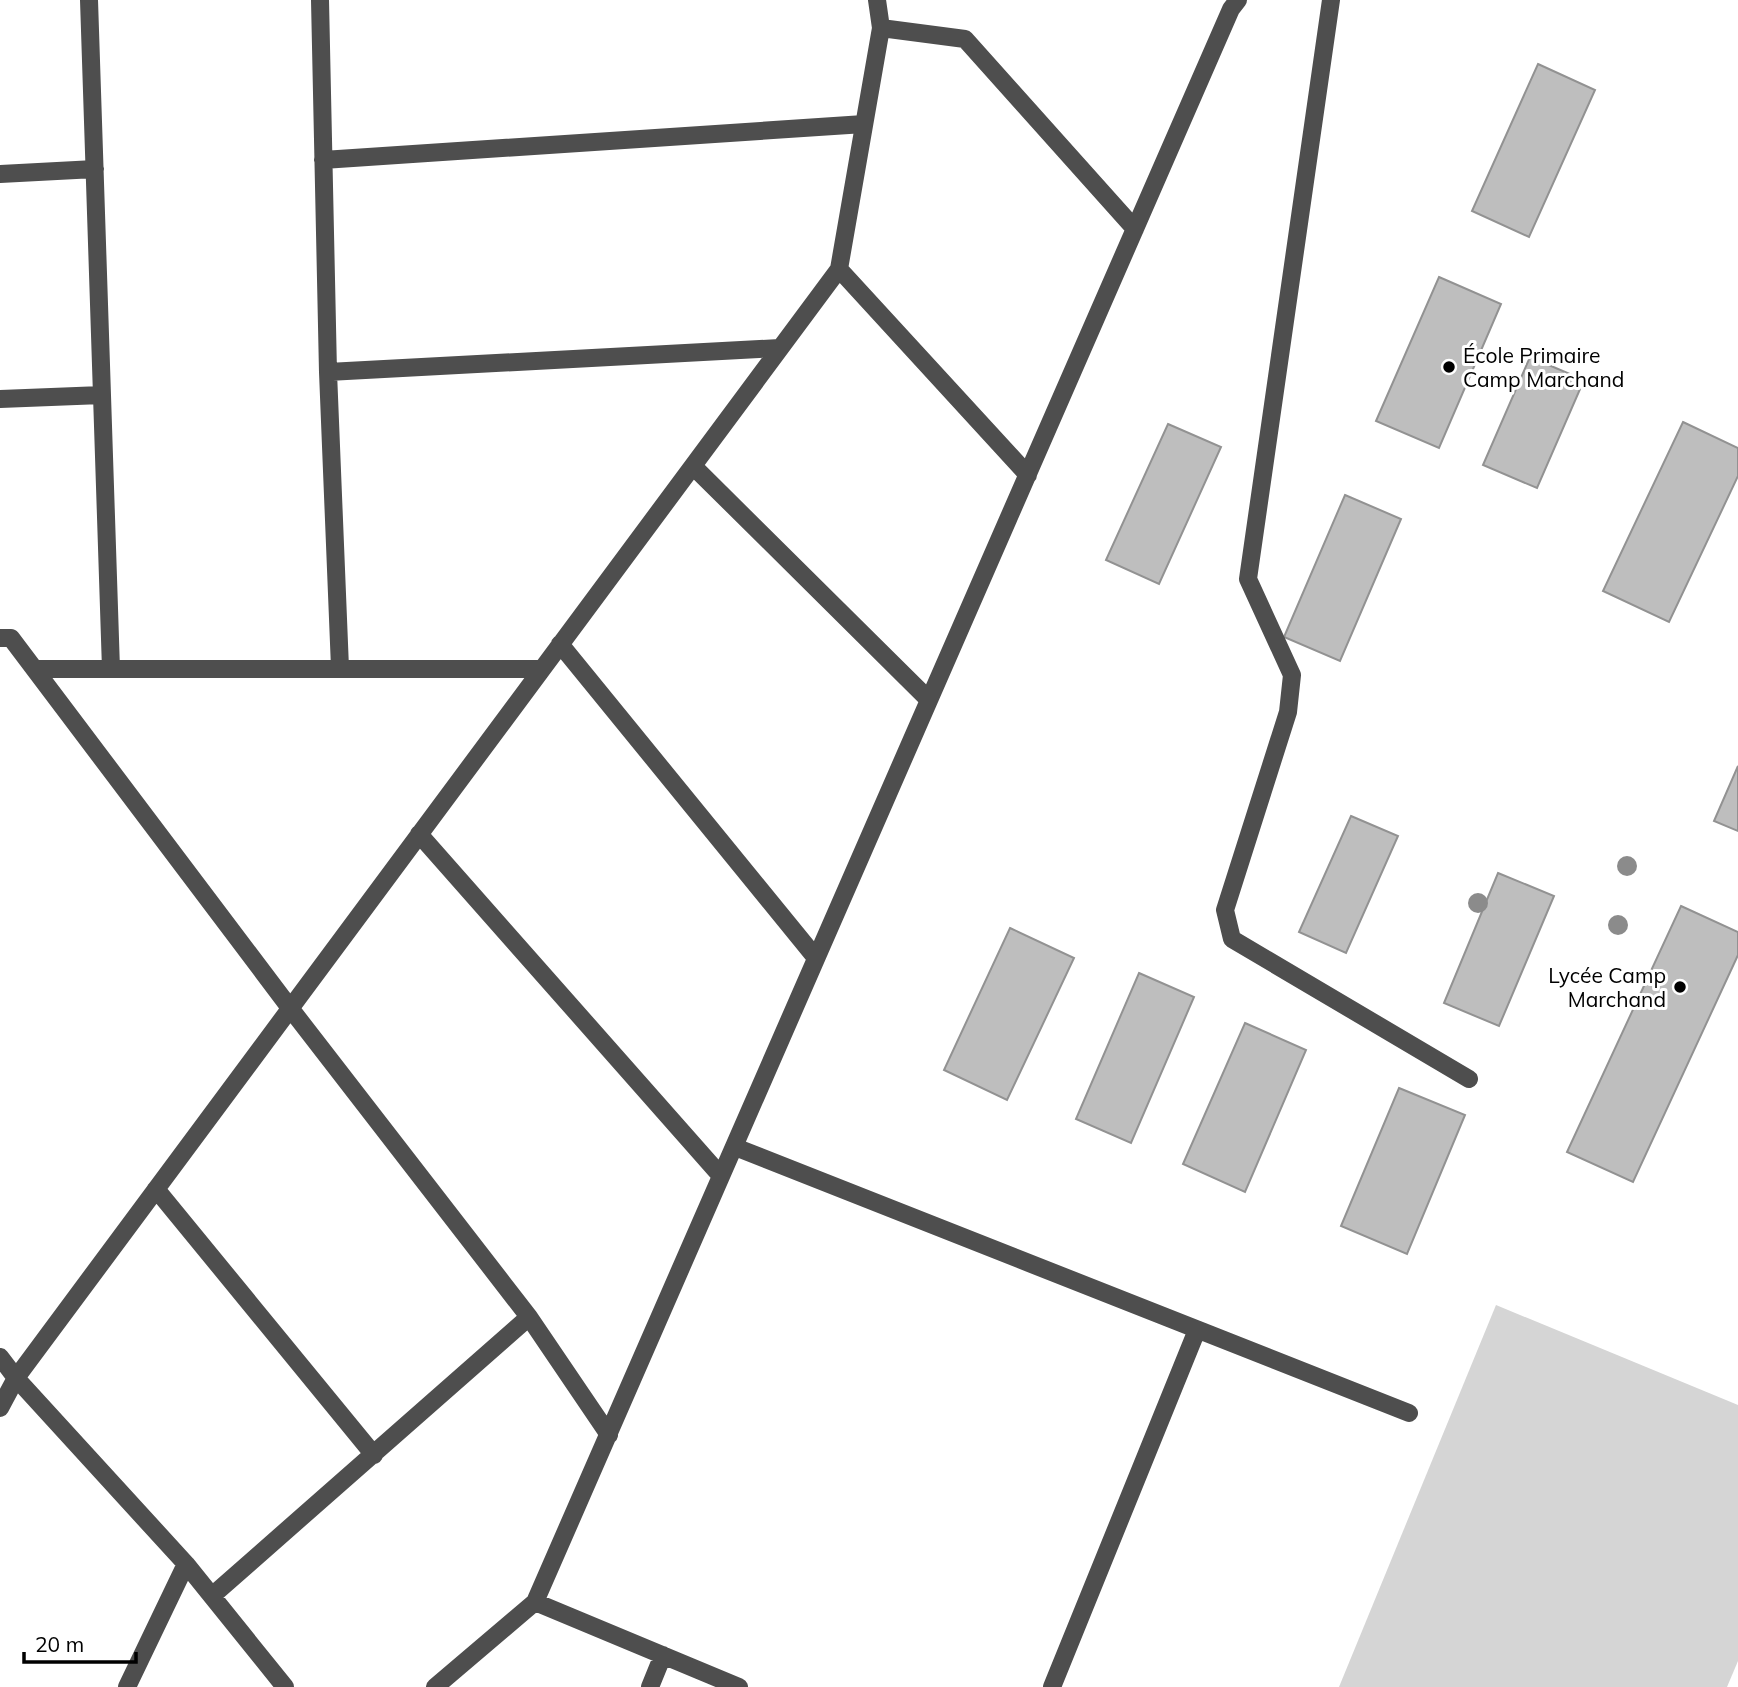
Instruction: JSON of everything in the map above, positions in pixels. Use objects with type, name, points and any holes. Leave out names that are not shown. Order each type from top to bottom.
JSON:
[{"type":"street","points":[[89,0],[111,668]]},
{"type":"street","points":[[320,0],[328,372],[340,668]]},
{"type":"street","points":[[0,1408],[16,1378],[839,269],[880,28],[877,0]]},
{"type":"street","points":[[1331,0],[1248,579],[1292,675],[1288,712],[1225,910],[1232,939],[1469,1079]]},
{"type":"street","points":[[435,1687],[449,1678],[535,1602],[1232,3]]},
{"type":"street","points":[[880,28],[965,39],[1135,229]]},
{"type":"street","points":[[323,160],[864,124]]},
{"type":"street","points":[[0,174],[95,169]]},
{"type":"street","points":[[839,269],[1028,475]]},
{"type":"street","points":[[328,372],[780,348]]},
{"type":"street","points":[[0,399],[102,395]]},
{"type":"street","points":[[693,466],[929,700]]},
{"type":"street","points":[[0,638],[11,638],[35,668],[290,1008],[528,1317],[608,1435]]},
{"type":"street","points":[[560,644],[817,958]]},
{"type":"street","points":[[35,668],[542,669]]},
{"type":"street","points":[[419,834],[721,1176]]},
{"type":"street","points":[[734,1147],[1409,1413]]},
{"type":"street","points":[[156,1189],[374,1455]]},
{"type":"street","points":[[213,1595],[528,1317]]},
{"type":"street","points":[[1052,1687],[1197,1330]]},
{"type":"street","points":[[0,1357],[213,1595],[285,1687]]},
{"type":"street","points":[[127,1687],[186,1564]]},
{"type":"street","points":[[535,1602],[739,1687]]},
{"type":"street","points":[[650,1687],[663,1655]]},
{"type":"shaded area","points":[[1496,1305],[1738,1405],[1738,1661],[1727,1687],[1339,1687]]},
{"type":"building","points":[[1538,64],[1595,90],[1529,237],[1472,211]]},
{"type":"building","points":[[1439,277],[1501,304],[1439,448],[1376,421]]},
{"type":"building","points":[[1530,357],[1584,380],[1537,488],[1483,465]]},
{"type":"building","points":[[1683,422],[1738,448],[1738,476],[1669,622],[1603,591]]},
{"type":"building","points":[[1168,424],[1221,447],[1159,584],[1106,560]]},
{"type":"building","points":[[1345,495],[1401,519],[1340,661],[1284,637]]},
{"type":"building","points":[[1738,766],[1738,831],[1714,821]]},
{"type":"building","points":[[1351,816],[1398,836],[1346,953],[1299,932]]},
{"type":"building","points":[[1498,873],[1554,896],[1499,1026],[1444,1003]]},
{"type":"building","points":[[1681,906],[1738,932],[1738,955],[1633,1182],[1567,1152]]},
{"type":"building","points":[[1010,928],[1074,958],[1007,1100],[944,1070]]},
{"type":"building","points":[[1139,973],[1194,997],[1131,1143],[1076,1119]]},
{"type":"building","points":[[1245,1023],[1306,1050],[1245,1192],[1183,1164]]},
{"type":"building","points":[[1399,1088],[1465,1115],[1407,1254],[1341,1226]]},
{"type":"place","name":"École Primaire Camp Marchand","points":[[1449,367]]},
{"type":"place","name":"Lycée Camp Marchand","points":[[1680,987]]}]
